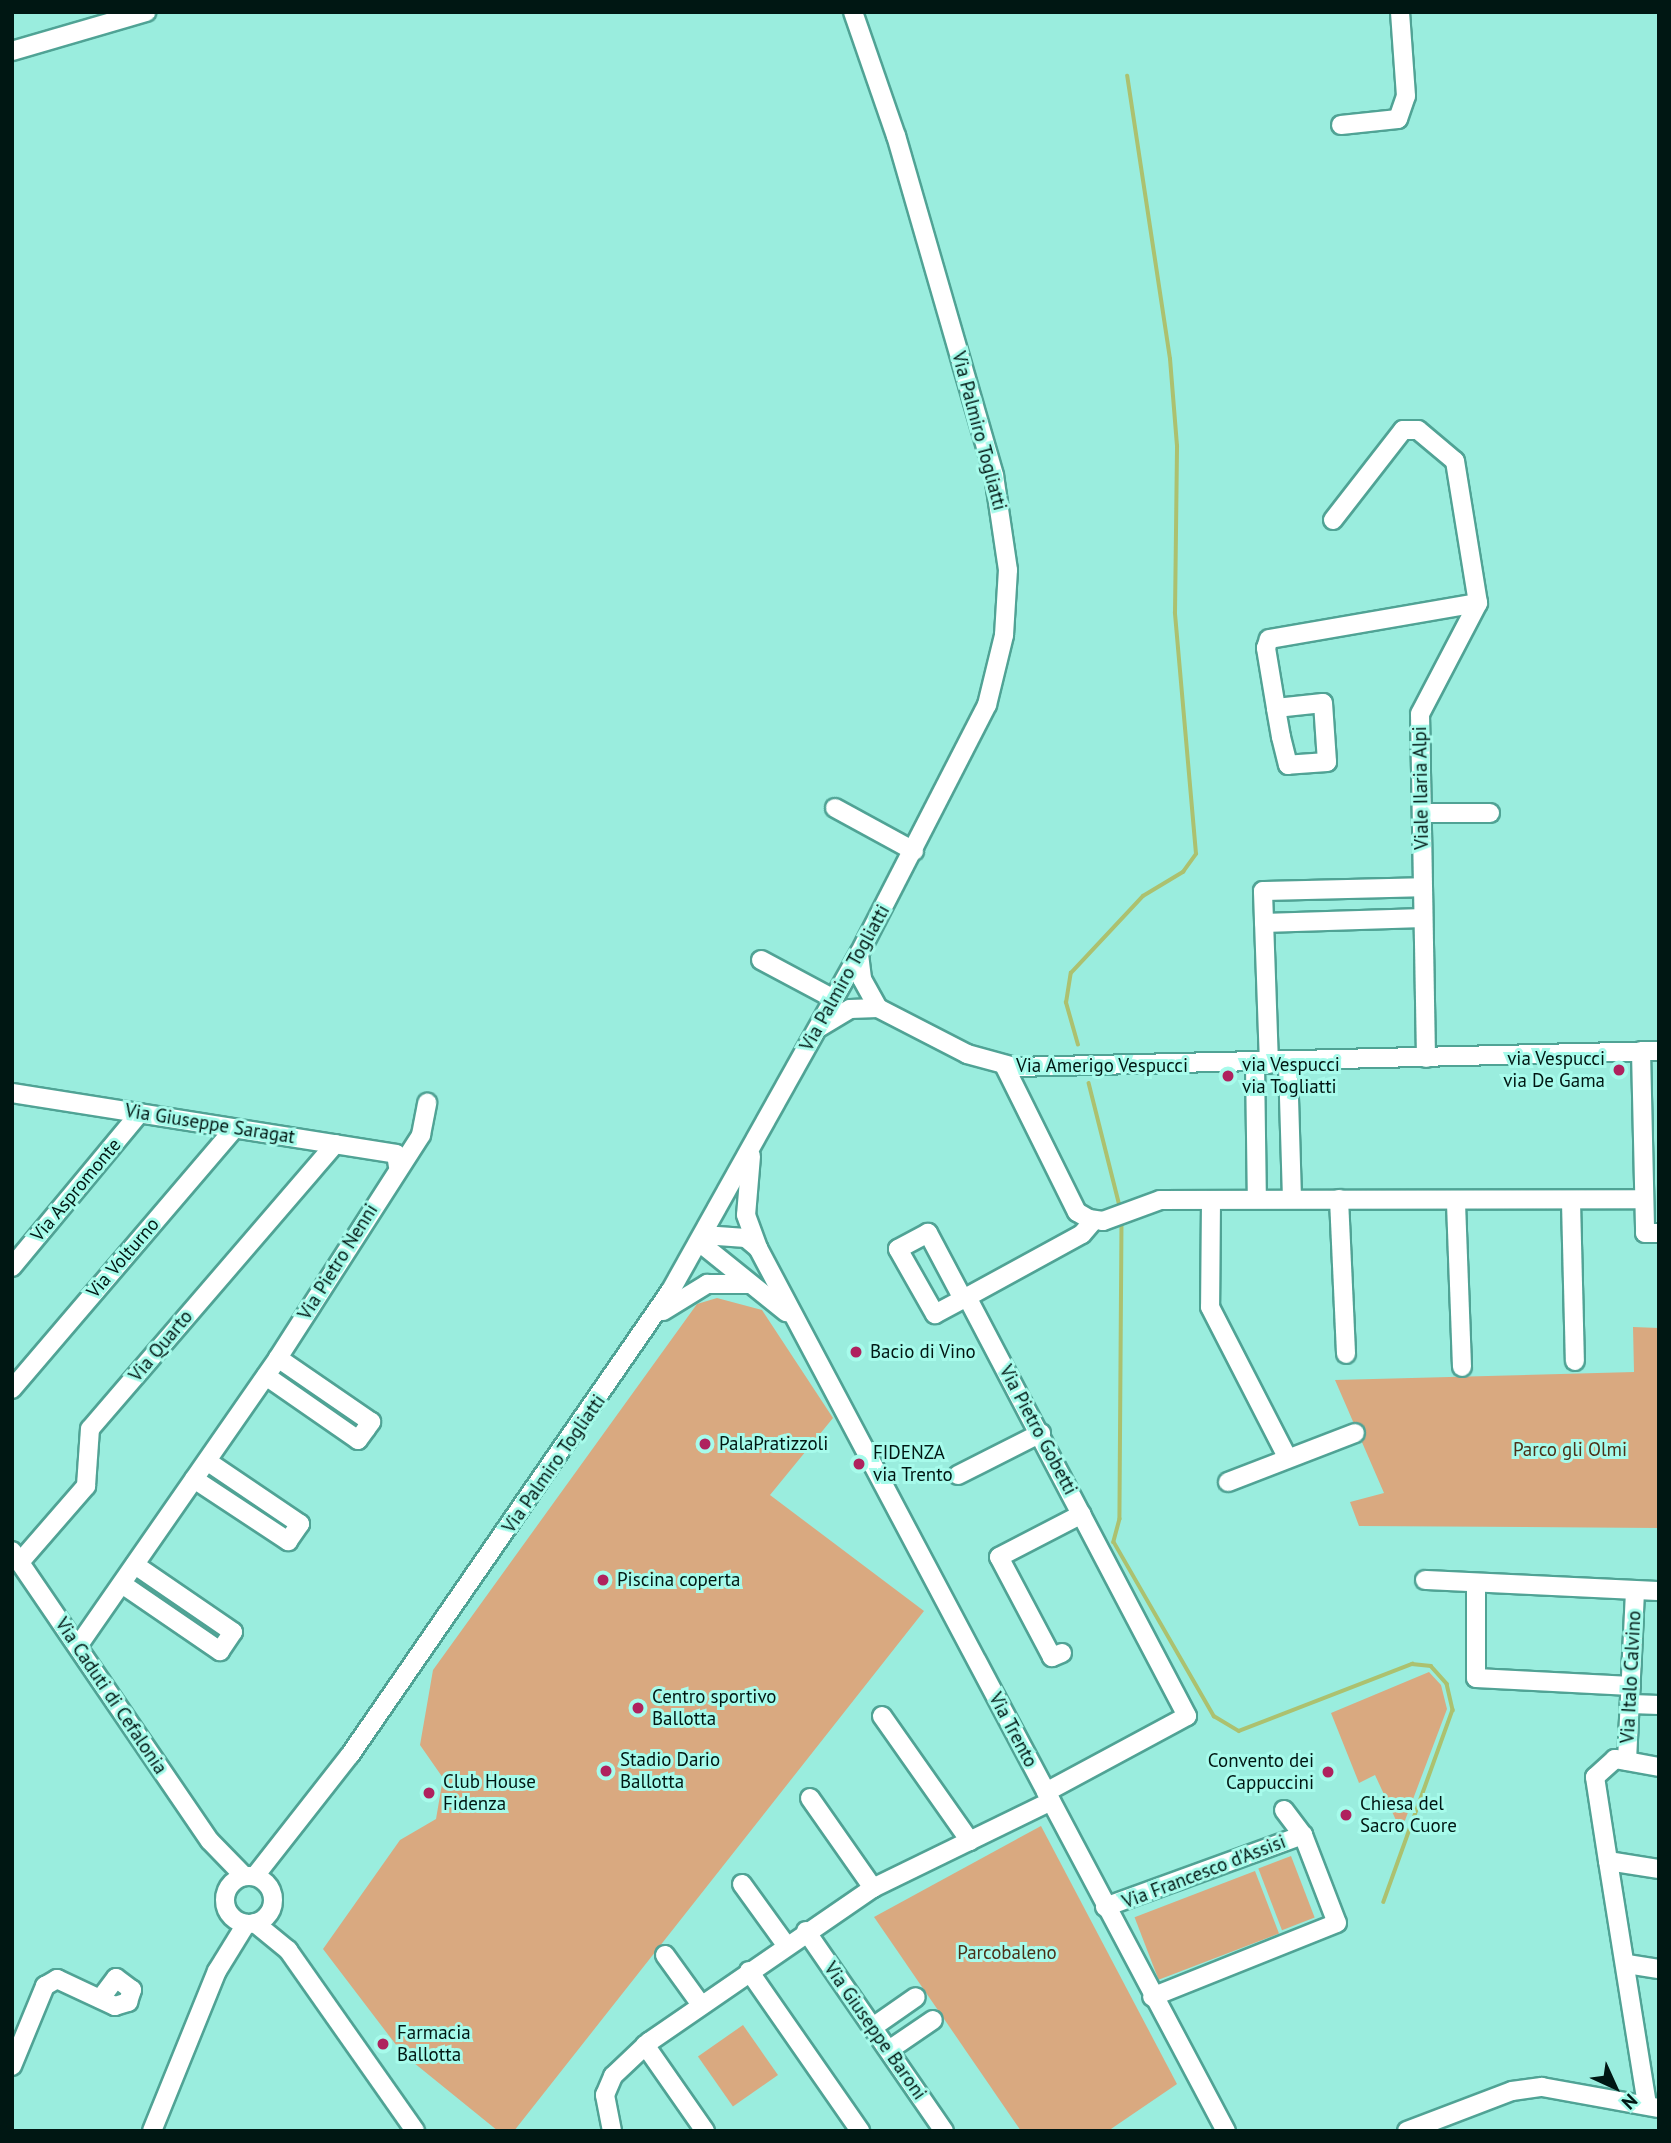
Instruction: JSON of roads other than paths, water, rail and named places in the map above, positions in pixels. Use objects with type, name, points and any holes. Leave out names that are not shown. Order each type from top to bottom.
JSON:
[{"type":"street","points":[[12,51],[146,12]]},
{"type":"street","name":"Via Palmiro Togliatti","points":[[217,1970],[227,1896],[290,1839],[646,1328],[701,1238],[859,954],[987,705],[1004,635],[1008,570],[994,475],[896,136],[853,12]]},
{"type":"street","points":[[1341,125],[1398,119],[1406,96],[1400,12]]},
{"type":"street","points":[[1276,708],[1266,648],[1273,637],[1478,603],[1455,461],[1418,430],[1397,435],[1333,520]]},
{"type":"street","name":"Viale Ilaria Alpi","points":[[1426,1058],[1420,714],[1478,603]]},
{"type":"street","points":[[835,808],[914,851]]},
{"type":"street","points":[[1422,813],[1490,813]]},
{"type":"street","points":[[1257,1199],[1256,1143],[1262,1064],[1263,891],[1422,887]]},
{"type":"street","points":[[1264,923],[1423,918]]},
{"type":"street","points":[[817,1030],[841,1013],[869,1003],[859,954]]},
{"type":"street","name":"Via Amerigo Vespucci","points":[[761,960],[837,993],[869,1003],[967,1054],[1003,1065],[1288,1064],[1650,1051],[1643,1199],[1645,1233],[1659,1233]]},
{"type":"street","points":[[1288,1064],[1292,1199]]},
{"type":"street","points":[[1003,1065],[1077,1212],[1094,1220],[1122,1211],[1257,1199],[1339,1199],[1388,1195],[1456,1203],[1643,1199]]},
{"type":"street","name":"Via Giuseppe Saragat","points":[[12,1093],[396,1154],[398,1166]]},
{"type":"street","name":"Via Pietro Nenni","points":[[78,1646],[278,1358],[398,1166],[421,1135],[427,1103]]},
{"type":"street","name":"Via Aspromonte","points":[[12,1267],[140,1113]]},
{"type":"street","name":"Via Volturno","points":[[12,1389],[234,1128]]},
{"type":"street","name":"Via Trento","points":[[756,1136],[746,1215],[758,1248],[1226,2131]]},
{"type":"street","points":[[1256,1143],[1289,1141]]},
{"type":"street","name":"Via Quarto","points":[[16,1556],[86,1486],[90,1429],[335,1144]]},
{"type":"street","points":[[1339,1199],[1346,1354]]},
{"type":"street","points":[[1211,1201],[1210,1307],[1286,1455]]},
{"type":"street","points":[[1571,1202],[1575,1361]]},
{"type":"street","points":[[1456,1203],[1462,1367]]},
{"type":"street","name":"Via Pietro Gobetti","points":[[612,2131],[605,2095],[613,2076],[645,2045],[806,1931],[873,1888],[970,1841],[1188,1716],[1041,1433],[965,1298],[1082,1234],[1094,1220]]},
{"type":"street","points":[[701,1238],[747,1238],[758,1248]]},
{"type":"street","name":"Via Trento","points":[[701,1238],[800,1328]]},
{"type":"street","points":[[646,1328],[687,1292],[728,1281],[752,1284]]},
{"type":"street","points":[[266,1376],[358,1440],[366,1429],[370,1422],[278,1358]]},
{"type":"street","points":[[958,1475],[1041,1433]]},
{"type":"street","points":[[1228,1482],[1286,1455],[1355,1433]]},
{"type":"street","points":[[194,1479],[288,1541],[300,1524],[206,1461]]},
{"type":"street","points":[[1062,1653],[1052,1657],[999,1557],[1082,1514]]},
{"type":"street","name":"Via Caduti di Cefalonia","points":[[16,1556],[210,1841],[250,1876]]},
{"type":"street","points":[[122,1584],[220,1651],[233,1632],[135,1564]]},
{"type":"street","points":[[1425,1580],[1635,1592],[1659,1591]]},
{"type":"street","points":[[1476,1583],[1476,1678],[1631,1686]]},
{"type":"street","name":"Via Italo Calvino","points":[[1627,1761],[1635,1592]]},
{"type":"street","points":[[1630,1704],[1659,1705]]},
{"type":"street","points":[[881,1716],[970,1841]]},
{"type":"street","points":[[1407,2131],[1512,2091],[1542,2087],[1653,2106],[1597,1788],[1627,1761],[1659,1767]]},
{"type":"street","points":[[810,1798],[873,1888]]},
{"type":"street","points":[[1284,1810],[1303,1835]]},
{"type":"street","name":"Via Francesco d'Assisi","points":[[1105,1907],[1303,1835],[1337,1923],[1153,1997]]},
{"type":"street","name":"Via Palmiro Togliatti","points":[[152,2131],[217,1970],[250,1924],[273,1900],[290,1839]]},
{"type":"street","name":"Via Caduti di Cefalonia","points":[[210,1841],[227,1896]]},
{"type":"street","points":[[1608,1861],[1659,1869]]},
{"type":"street","points":[[250,1876],[273,1900],[288,1950],[415,2131]]},
{"type":"street","points":[[742,1884],[786,1945]]},
{"type":"street","points":[[227,1896],[250,1924],[288,1950]]},
{"type":"street","name":"Via Giuseppe Baroni","points":[[806,1931],[944,2131]]},
{"type":"street","points":[[665,1955],[701,2005]]},
{"type":"street","points":[[1627,1964],[1659,1969]]},
{"type":"street","points":[[749,1971],[860,2131]]},
{"type":"street","points":[[12,2066],[45,1986],[57,1979],[100,1999]]},
{"type":"street","points":[[873,2027],[916,1997]]},
{"type":"street","points":[[889,2050],[933,2020]]},
{"type":"street","points":[[645,2045],[705,2131]]},
{"type":"waterway","points":[[1078,1045],[1066,1003],[1071,973],[1143,896],[1183,872],[1196,854],[1175,613],[1177,446],[1170,359],[1127,76]]},
{"type":"waterway","points":[[1089,1083],[1121,1210]]},
{"type":"waterway","points":[[1122,1221],[1120,1519],[1114,1542],[1214,1716],[1239,1731],[1412,1664],[1431,1666],[1447,1684],[1453,1710],[1384,1902]]},
{"type":"place","name":"via Vespucci via De Gama","points":[[1619,1070]]},
{"type":"place","name":"via Vespucci via Togliatti","points":[[1228,1076]]},
{"type":"place","name":"Bacio di Vino","points":[[856,1352]]},
{"type":"place","name":"PalaPratizzoli","points":[[705,1444]]},
{"type":"place","name":"FIDENZA via Trento","points":[[859,1464]]},
{"type":"place","name":"Piscina coperta","points":[[603,1580]]},
{"type":"place","name":"Centro sportivo Ballotta","points":[[638,1708]]},
{"type":"place","name":"Stadio Dario Ballotta","points":[[606,1771]]},
{"type":"place","name":"Convento dei Cappuccini","points":[[1328,1772]]},
{"type":"place","name":"Club House Fidenza","points":[[429,1793]]},
{"type":"place","name":"Chiesa del Sacro Cuore","points":[[1346,1815]]},
{"type":"place","name":"Farmacia Ballotta","points":[[383,2044]]},
{"type":"park label","name":"Parco gli Olmi","points":[[1570,1450]]},
{"type":"park label","name":"Parcobaleno","points":[[1007,1953]]}]
